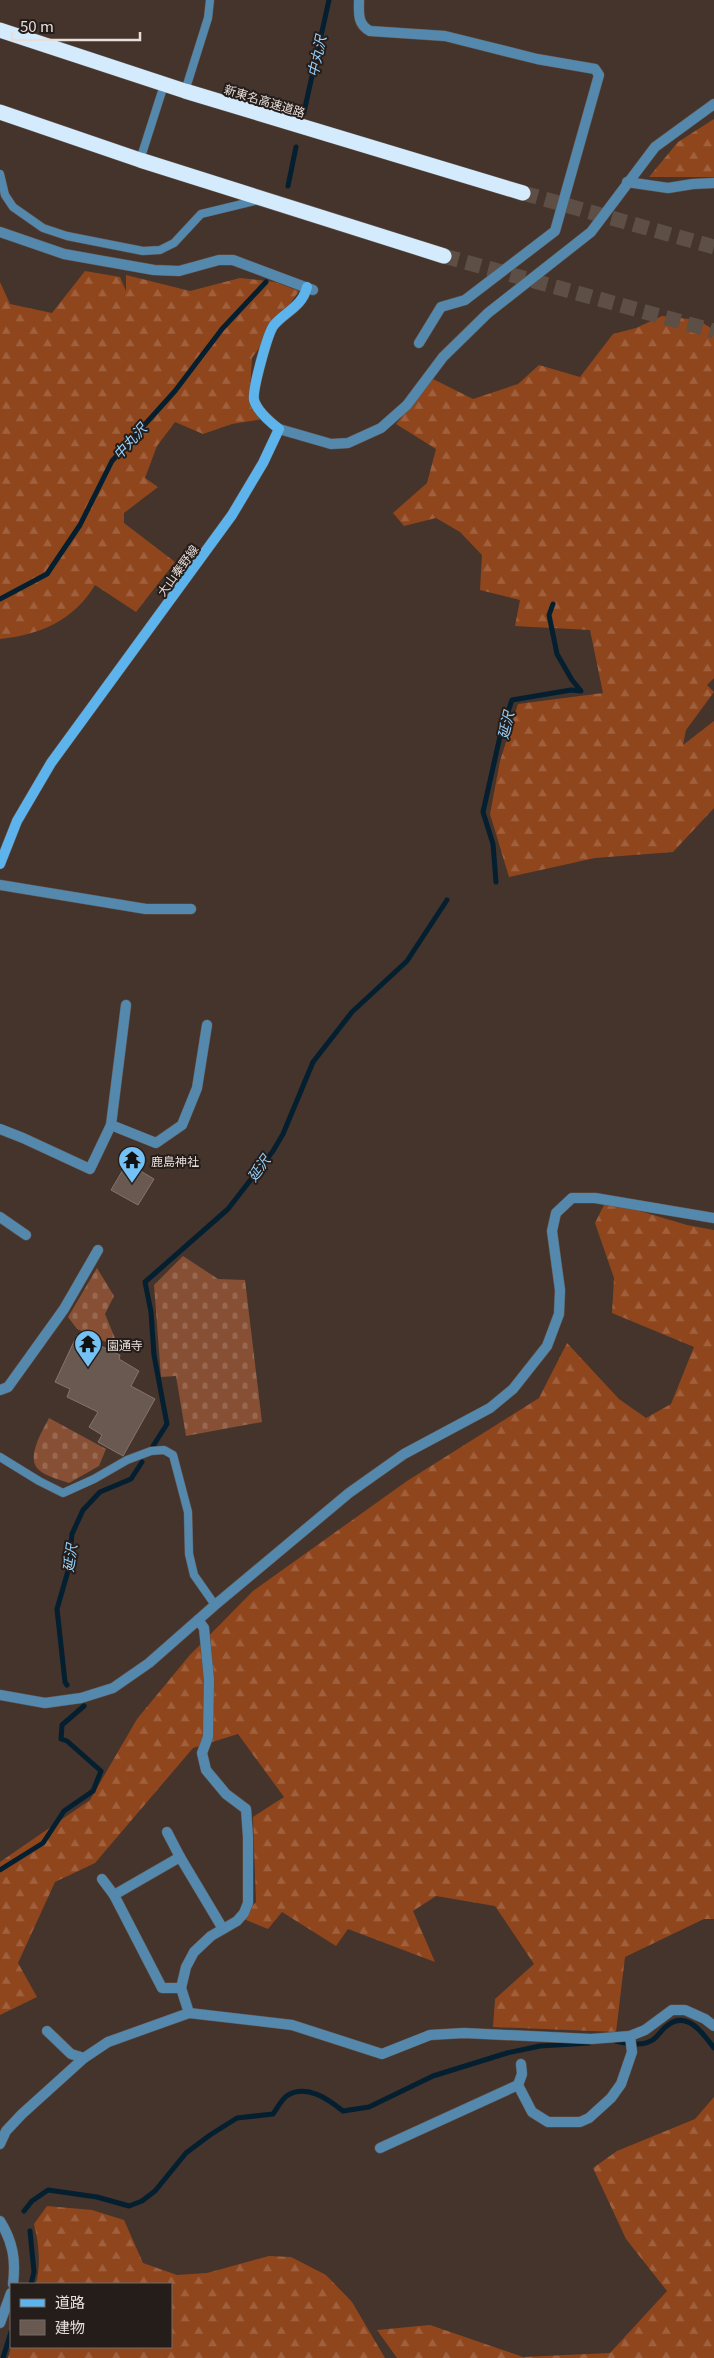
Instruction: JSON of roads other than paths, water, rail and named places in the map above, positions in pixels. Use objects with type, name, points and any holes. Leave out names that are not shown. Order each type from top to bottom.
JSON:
[{"type":"highway","name":"新東名高速道路","points":[[0,30],[164,85],[523,193]]},
{"type":"highway","points":[[0,112],[262,200],[444,256]]},
{"type":"main road","points":[[279,429],[264,416],[254,401],[254,392],[272,327],[299,304],[310,289]]},
{"type":"main road","name":"大山秦野線","points":[[0,864],[17,821],[51,763],[232,515],[263,463],[279,429]]},
{"type":"street","points":[[359,0],[360,21],[363,27],[370,32],[445,36],[594,69],[599,75],[555,230],[465,300],[441,307],[420,343]]},
{"type":"street","points":[[279,429],[331,444],[348,443],[381,428],[407,405],[443,357],[488,313],[591,232],[655,147],[714,104]]},
{"type":"street","points":[[627,182],[668,188],[714,183]]},
{"type":"street","points":[[0,232],[64,254],[154,270],[179,271],[219,260],[233,260],[310,289]]},
{"type":"street","points":[[0,885],[146,909],[190,909]]},
{"type":"street","points":[[0,1129],[90,1169],[111,1124],[126,1005]]},
{"type":"street","points":[[111,1124],[156,1143],[182,1125],[197,1088],[207,1025]]},
{"type":"street","points":[[0,1695],[45,1703],[81,1698],[113,1688],[149,1663],[349,1493],[404,1454],[490,1408],[513,1389],[547,1346],[559,1314],[560,1290],[552,1230],[556,1213],[572,1198],[595,1198],[714,1218]]},
{"type":"street","points":[[0,1217],[26,1235]]},
{"type":"street","points":[[0,1390],[8,1387],[64,1309],[98,1250]]},
{"type":"street","points":[[189,2012],[181,1988],[186,1967],[194,1952],[211,1936],[237,1921],[244,1913],[248,1902],[246,1809],[226,1794],[206,1770],[202,1753],[208,1737],[209,1680],[204,1628],[198,1620]]},
{"type":"street","points":[[167,1832],[223,1929]]},
{"type":"street","points":[[114,1895],[180,1857]]},
{"type":"street","points":[[102,1879],[114,1895],[162,1988],[181,1988]]},
{"type":"street","points":[[0,2144],[6,2131],[22,2114],[84,2058],[108,2042],[189,2012],[292,2024],[382,2054],[430,2035],[464,2033],[591,2039],[630,2038],[672,2010],[685,2010],[706,2019],[714,2026]]},
{"type":"street","points":[[47,2031],[71,2054],[84,2058]]},
{"type":"street","points":[[518,2085],[532,2112],[548,2122],[580,2122],[589,2118],[611,2098],[621,2084],[632,2052],[630,2038]]},
{"type":"street","points":[[380,2148],[518,2085],[522,2074],[521,2064]]},
{"type":"street","points":[[0,2221],[13,2248],[16,2267],[13,2283]]},
{"type":"street","points":[[0,2323],[10,2296]]},
{"type":"lane","points":[[185,91],[208,18],[210,0]]},
{"type":"lane","points":[[140,160],[164,85]]},
{"type":"lane","points":[[0,174],[5,195],[13,207],[43,228],[67,236],[143,251],[160,250],[174,243],[201,214],[262,200]]},
{"type":"lane","points":[[115,263],[119,246]]},
{"type":"lane","points":[[0,1457],[63,1493],[94,1479],[127,1460],[151,1451],[164,1450],[173,1455],[188,1512],[189,1554],[194,1575],[215,1605]]},
{"type":"waterway","name":"中丸沢","points":[[304,112],[329,0]]},
{"type":"waterway","name":"中丸沢","points":[[288,186],[296,147]]},
{"type":"waterway","name":"中丸沢","points":[[0,599],[47,574],[80,525],[112,461],[175,391],[222,329],[266,282]]},
{"type":"waterway","name":"延沢","points":[[496,882],[493,844],[483,812],[501,732],[512,700],[571,690],[581,691],[572,680],[557,654],[549,615],[553,604]]},
{"type":"waterway","name":"延沢","points":[[153,1446],[167,1424],[154,1355],[151,1312],[145,1282],[228,1209],[273,1151],[283,1134],[313,1062],[352,1012],[407,961],[447,900]]},
{"type":"waterway","name":"延沢","points":[[67,1685],[65,1682],[57,1609],[68,1571],[72,1534],[83,1510],[100,1492],[131,1479],[142,1462]]},
{"type":"waterway","name":"延沢","points":[[0,1870],[43,1843],[64,1811],[93,1791],[101,1771],[67,1741],[61,1739],[62,1725],[84,1706]]},
{"type":"waterway","points":[[612,2040],[633,2044],[649,2042],[668,2025],[682,2020],[695,2026],[714,2048]]},
{"type":"waterway","points":[[24,2211],[32,2201],[48,2190],[97,2197],[129,2206],[142,2201],[155,2191],[186,2153],[210,2135],[237,2118],[273,2114],[284,2099],[295,2092],[302,2091],[317,2094],[343,2111],[369,2107],[433,2076],[507,2053],[540,2046],[589,2043]]},
{"type":"waterway","points":[[30,2231],[34,2272],[31,2283]]},
{"type":"waterway","points":[[3,2358],[10,2335]]},
{"type":"tunnel","points":[[523,193],[714,247]]},
{"type":"tunnel","points":[[444,256],[714,331]]},
{"type":"place","name":"鹿島神社","points":[[132,1184]]},
{"type":"place","name":"園通寺","points":[[88,1368]]}]
